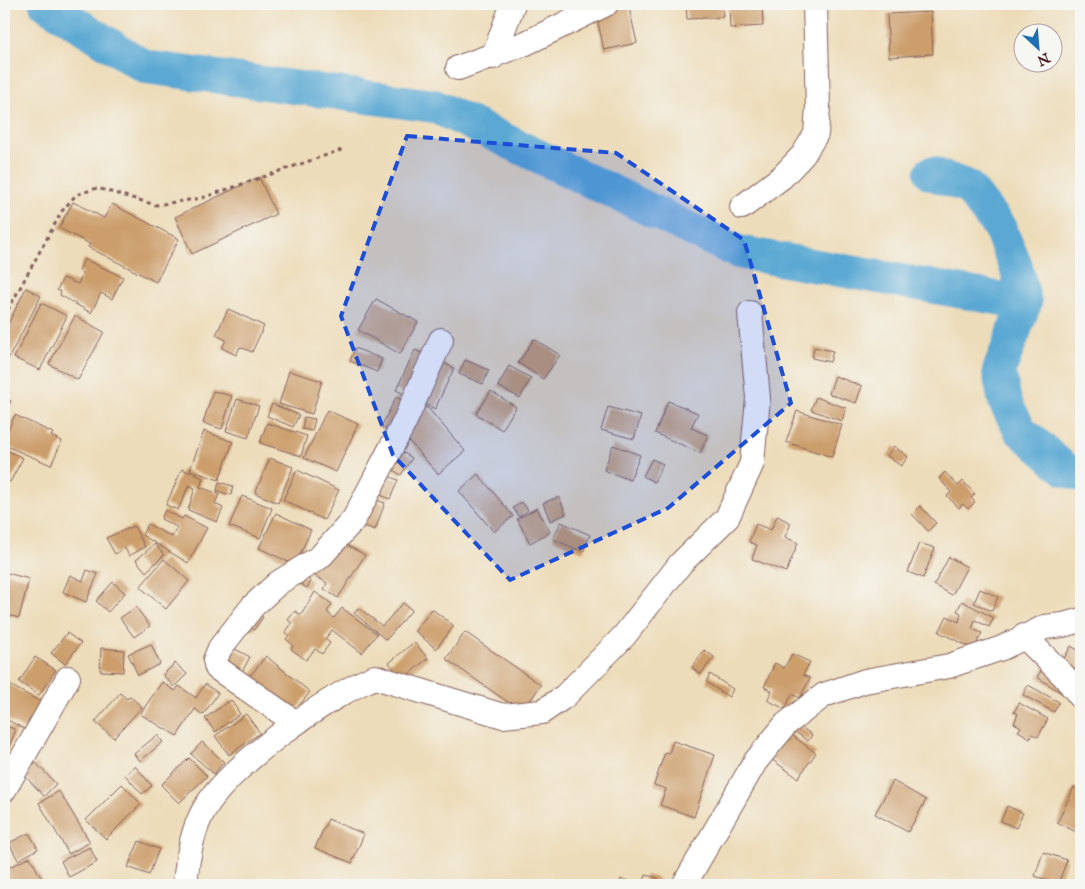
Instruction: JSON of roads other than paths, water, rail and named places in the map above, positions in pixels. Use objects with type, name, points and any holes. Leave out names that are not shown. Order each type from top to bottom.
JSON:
[{"type":"street","points":[[493,57],[513,4]]},
{"type":"street","points":[[458,68],[493,57],[535,39],[606,4]]},
{"type":"street","points":[[742,207],[782,177],[803,155],[816,134],[818,107],[815,4]]},
{"type":"street","points":[[184,885],[194,836],[205,809],[234,772],[296,723],[355,685],[375,677],[504,716],[542,712],[565,696],[624,636],[682,563],[727,518],[752,463],[758,398],[750,312]]},
{"type":"street","points":[[296,723],[217,668],[215,660],[220,648],[253,606],[278,583],[320,557],[354,519],[404,423],[442,340]]},
{"type":"street","points":[[684,885],[755,762],[786,724],[824,695],[865,681],[949,666],[1002,648],[1045,627],[1063,626],[1081,620]]},
{"type":"street","points":[[1024,636],[1064,676],[1081,697]]},
{"type":"street","points":[[4,790],[68,678]]},
{"type":"waterway","points":[[46,4],[145,67],[434,106],[738,252],[1025,303]]},
{"type":"waterway","points":[[931,173],[968,187],[999,227],[1016,267],[1025,303],[999,371],[1005,402],[1020,430],[1065,469],[1081,475]]}]
